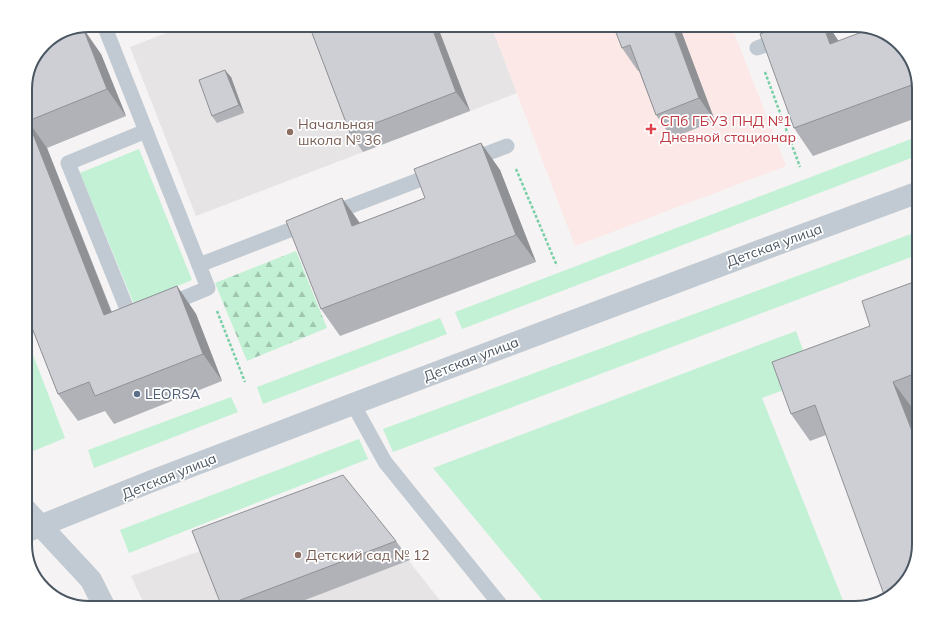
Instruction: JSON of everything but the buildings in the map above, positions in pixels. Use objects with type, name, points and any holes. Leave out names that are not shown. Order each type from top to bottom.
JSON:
[{"type":"street","name":"Детская улица","points":[[33,529],[152,481],[354,404],[912,195]]},
{"type":"street","points":[[33,529],[91,580],[102,601]]},
{"type":"lane","points":[[107,32],[208,288],[131,319],[68,163],[146,132]]},
{"type":"lane","points":[[757,48],[800,32]]},
{"type":"lane","points":[[199,265],[507,146]]},
{"type":"lane","points":[[354,404],[385,462],[497,601]]},
{"type":"path","points":[[757,48],[800,167]]},
{"type":"path","points":[[507,146],[556,266]]},
{"type":"path","points":[[208,288],[245,382]]},
{"type":"shaded area","name":"Начальная школа № 36","points":[[169,32],[494,32],[517,93],[196,216],[130,47]]},
{"type":"shaded area","name":"СПб ГБУЗ ПНД №1 Дневной стационар","points":[[494,32],[734,32],[786,166],[575,246]]},
{"type":"shaded area","name":"Детский сад № 12","points":[[356,494],[440,601],[143,601],[131,576]]},
{"type":"green space","points":[[912,139],[912,158],[462,329],[455,312]]},
{"type":"green space","points":[[139,149],[192,280],[134,304],[80,173]]},
{"type":"green space","points":[[912,234],[912,257],[393,452],[383,429]]},
{"type":"green space","points":[[296,251],[327,328],[247,361],[215,283]]},
{"type":"green space","points":[[440,318],[447,334],[263,404],[257,387]]},
{"type":"green space","points":[[796,331],[814,379],[762,398],[843,601],[543,601],[433,468]]},
{"type":"green space","points":[[32,352],[65,438],[32,452]]},
{"type":"green space","points":[[231,397],[238,412],[94,468],[88,450]]},
{"type":"green space","points":[[359,439],[368,459],[129,553],[120,530]]},
{"type":"place","name":"СПб ГБУЗ ПНД №1 Дневной стационар","points":[[651,129]]},
{"type":"place","name":"Начальная школа № 36","points":[[290,132]]},
{"type":"place","name":"LEORSA","points":[[137,394]]},
{"type":"place","name":"Детский сад № 12","points":[[298,555]]}]
